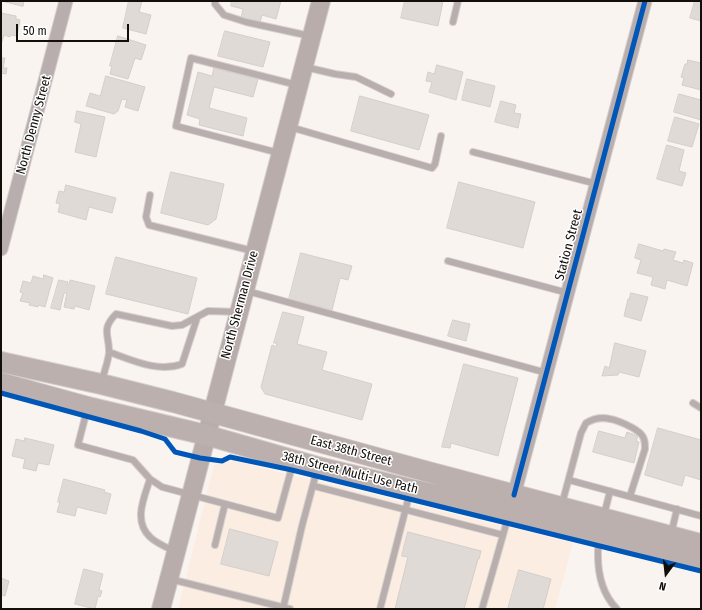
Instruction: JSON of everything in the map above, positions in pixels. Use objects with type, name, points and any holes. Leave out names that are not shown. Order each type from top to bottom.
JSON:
[{"type":"main road","name":"North Sherman Drive","points":[[161,609],[175,551],[321,1]]},
{"type":"main road","name":"East 38th Street","points":[[1,362],[101,384],[212,413],[512,503],[601,527],[701,562]]},
{"type":"main road","name":"East 38th Street","points":[[1,383],[88,407],[206,435],[294,460],[410,489],[512,503],[561,506],[601,527],[670,536],[701,544]]},
{"type":"street","name":"North Denny Street","points":[[1,249],[66,1]]},
{"type":"street","name":"Station Street","points":[[512,503],[645,1]]},
{"type":"lane","points":[[215,1],[215,4],[224,15],[246,22],[311,37]]},
{"type":"lane","points":[[452,22],[458,1]]},
{"type":"lane","points":[[281,153],[176,126],[192,58],[298,86]]},
{"type":"lane","points":[[303,66],[335,74],[356,77],[391,94]]},
{"type":"lane","points":[[288,126],[432,168],[435,164],[441,136]]},
{"type":"lane","points":[[473,152],[597,184]]},
{"type":"lane","points":[[150,195],[146,217],[149,225],[254,251]]},
{"type":"lane","points":[[448,261],[568,293]]},
{"type":"lane","points":[[244,291],[547,373]]},
{"type":"lane","points":[[101,384],[109,352],[106,334],[110,320],[116,314],[172,326],[182,325],[208,311],[238,312]]},
{"type":"lane","points":[[109,352],[157,367],[172,368],[182,364],[197,318]]},
{"type":"lane","points":[[693,403],[701,408]]},
{"type":"lane","points":[[88,407],[78,445],[133,460],[150,479],[162,487],[278,518],[294,460]]},
{"type":"lane","points":[[561,506],[581,433],[586,423],[592,420],[610,418],[623,423],[641,434],[645,442],[645,448],[630,496]]},
{"type":"lane","points":[[168,579],[286,608],[302,526],[314,486],[318,466]]},
{"type":"lane","points":[[150,479],[142,505],[142,529],[150,538],[175,551]]},
{"type":"lane","points":[[568,480],[701,516]]},
{"type":"lane","points":[[314,486],[503,535]]},
{"type":"lane","points":[[380,609],[410,489]]},
{"type":"lane","points":[[610,492],[601,527],[599,577],[609,601],[617,609]]},
{"type":"lane","points":[[482,609],[512,503]]},
{"type":"lane","points":[[215,545],[225,504]]},
{"type":"lane","points":[[670,536],[677,509]]},
{"type":"shaded area","points":[[234,461],[573,543],[555,609],[178,609],[214,465]]},
{"type":"building","points":[[2,1],[24,1],[23,6]]},
{"type":"building","points":[[129,1],[142,1],[139,12],[151,15],[146,34],[123,28]]},
{"type":"building","points":[[232,1],[281,1],[276,19],[262,15],[260,23],[241,18],[243,9],[231,6]]},
{"type":"building","points":[[405,1],[443,1],[438,26],[401,18]]},
{"type":"building","points":[[695,1],[701,1],[701,21],[690,18]]},
{"type":"building","points":[[1,13],[16,16],[16,19],[20,20],[17,36],[11,35],[10,37],[4,35],[1,45]]},
{"type":"building","points":[[225,31],[270,42],[263,67],[218,56]]},
{"type":"building","points":[[118,36],[146,45],[141,60],[135,58],[128,79],[110,74],[112,66],[110,66]]},
{"type":"building","points":[[1,58],[5,58],[3,68],[7,68],[6,74],[1,73]]},
{"type":"building","points":[[688,60],[701,63],[701,90],[682,85],[684,78],[681,77],[685,64],[687,64]]},
{"type":"building","points":[[437,65],[463,72],[456,100],[429,92],[432,82],[426,81],[428,72],[434,74]]},
{"type":"building","points":[[214,68],[258,79],[253,97],[214,87],[209,108],[247,118],[243,136],[199,125],[200,119],[187,115],[198,72],[212,76]]},
{"type":"building","points":[[106,76],[145,87],[138,111],[125,107],[127,100],[122,99],[118,111],[114,114],[86,106],[90,93],[100,96]]},
{"type":"building","points":[[467,79],[495,86],[490,107],[462,100]]},
{"type":"building","points":[[679,94],[701,100],[701,120],[674,112]]},
{"type":"building","points":[[360,96],[429,115],[419,150],[351,131]]},
{"type":"building","points":[[501,101],[516,105],[514,113],[521,114],[518,128],[495,122]]},
{"type":"building","points":[[77,111],[105,117],[96,157],[75,152],[81,124],[75,122]]},
{"type":"building","points":[[675,117],[699,124],[692,147],[668,141]]},
{"type":"building","points":[[667,145],[684,150],[679,171],[686,173],[682,186],[657,179]]},
{"type":"building","points":[[171,172],[224,184],[216,219],[208,225],[161,213]]},
{"type":"building","points":[[459,182],[535,202],[523,248],[447,228]]},
{"type":"building","points":[[66,185],[116,198],[112,213],[89,207],[86,220],[58,212],[60,204],[56,203],[59,191],[64,192]]},
{"type":"building","points":[[639,244],[663,251],[664,249],[676,252],[673,260],[683,263],[684,260],[693,263],[687,286],[667,280],[665,289],[651,285],[653,277],[637,273],[641,260],[635,258]]},
{"type":"building","points":[[301,253],[352,266],[348,280],[340,278],[332,310],[289,299]]},
{"type":"building","points":[[116,257],[197,278],[188,314],[106,294]]},
{"type":"building","points":[[44,275],[53,278],[45,307],[29,305],[30,303],[20,301],[23,293],[20,292],[23,281],[31,283],[33,276],[43,279]]},
{"type":"building","points":[[59,280],[68,282],[67,285],[69,285],[70,280],[95,286],[89,310],[75,306],[74,309],[64,307],[67,293],[64,293],[60,310],[51,308]]},
{"type":"building","points":[[631,293],[648,297],[641,321],[624,316]]},
{"type":"building","points":[[283,312],[304,317],[297,344],[327,352],[322,370],[372,384],[362,420],[265,394],[261,387],[272,345],[276,347],[277,343],[274,343]]},
{"type":"building","points":[[453,320],[470,324],[466,341],[448,336]]},
{"type":"building","points":[[615,343],[646,351],[639,377],[619,372],[618,375],[602,376],[605,366],[609,368]]},
{"type":"building","points":[[464,364],[518,378],[498,456],[451,443],[450,448],[442,447]]},
{"type":"building","points":[[658,428],[701,440],[701,480],[685,475],[682,486],[645,475]]},
{"type":"building","points":[[599,431],[625,438],[627,432],[638,436],[636,441],[639,442],[634,463],[593,452]]},
{"type":"building","points":[[25,438],[54,445],[49,465],[38,463],[36,471],[23,468],[25,459],[12,456],[16,439],[24,441]]},
{"type":"building","points":[[64,479],[105,490],[104,492],[111,494],[106,514],[77,507],[75,516],[57,512]]},
{"type":"building","points":[[230,529],[278,542],[269,576],[221,564]]},
{"type":"building","points":[[408,532],[481,551],[464,609],[395,609],[408,557],[402,556]]},
{"type":"building","points":[[84,569],[103,574],[99,590],[102,591],[100,597],[98,596],[95,609],[75,604]]},
{"type":"building","points":[[519,570],[551,579],[543,609],[508,609]]},
{"type":"building","points":[[1,578],[9,581],[5,596],[1,595]]},
{"type":"cycle path","points":[[514,495],[645,1]]},
{"type":"cycle path","name":"38th Street Multi-Use Path","points":[[1,393],[141,431],[165,439],[175,452],[222,461],[230,457],[292,470],[701,571]]}]
